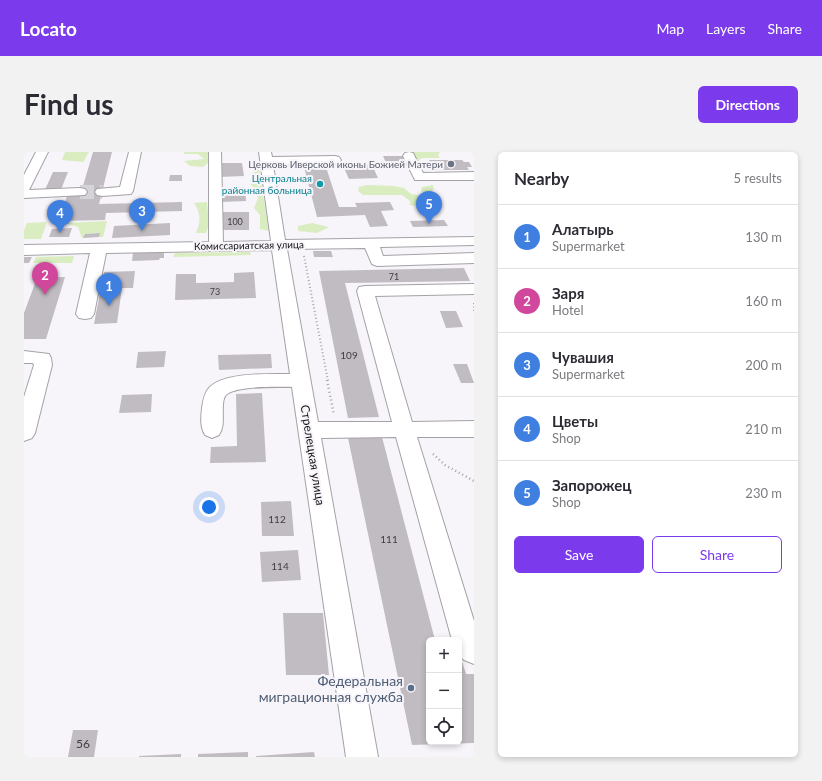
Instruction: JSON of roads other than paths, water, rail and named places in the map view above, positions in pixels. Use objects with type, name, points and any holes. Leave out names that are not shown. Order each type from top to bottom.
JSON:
[{"type":"street","points":[[24,188],[42,152]]},
{"type":"street","points":[[102,192],[126,191],[135,152]]},
{"type":"street","points":[[214,152],[216,246]]},
{"type":"street","points":[[409,156],[419,177],[474,176]]},
{"type":"street","points":[[266,157],[335,160]]},
{"type":"street","name":"Стрелецкая улица","points":[[266,157],[289,244],[300,381],[362,757]]},
{"type":"street","points":[[24,194],[80,192]]},
{"type":"street","points":[[371,243],[377,261],[474,258]]},
{"type":"street","name":"Комиссариатская улица","points":[[24,250],[289,244],[472,244]]},
{"type":"street","points":[[85,314],[99,248]]},
{"type":"street","points":[[474,289],[365,291],[467,644],[474,650]]},
{"type":"street","points":[[24,357],[42,358],[43,365],[24,433]]},
{"type":"street","points":[[212,430],[213,402],[217,392],[226,386],[243,382],[300,381]]},
{"type":"street","points":[[309,430],[474,429]]},
{"type":"tunnel","points":[[80,192],[102,192]]},
{"type":"place","name":"Церковь Иверской иконы Божией Матери","points":[[451,164]]},
{"type":"place","name":"Центральная районная больница","points":[[320,184]]},
{"type":"place","name":"Запорожец","points":[[429,224]]},
{"type":"place","name":"Чувашия","points":[[142,231]]},
{"type":"place","name":"Цветы","points":[[60,233]]},
{"type":"place","name":"Заря","points":[[45,295]]},
{"type":"place","name":"Алатырь","points":[[109,306]]},
{"type":"place","name":"Федеральная миграционная служба","points":[[411,688]]}]
